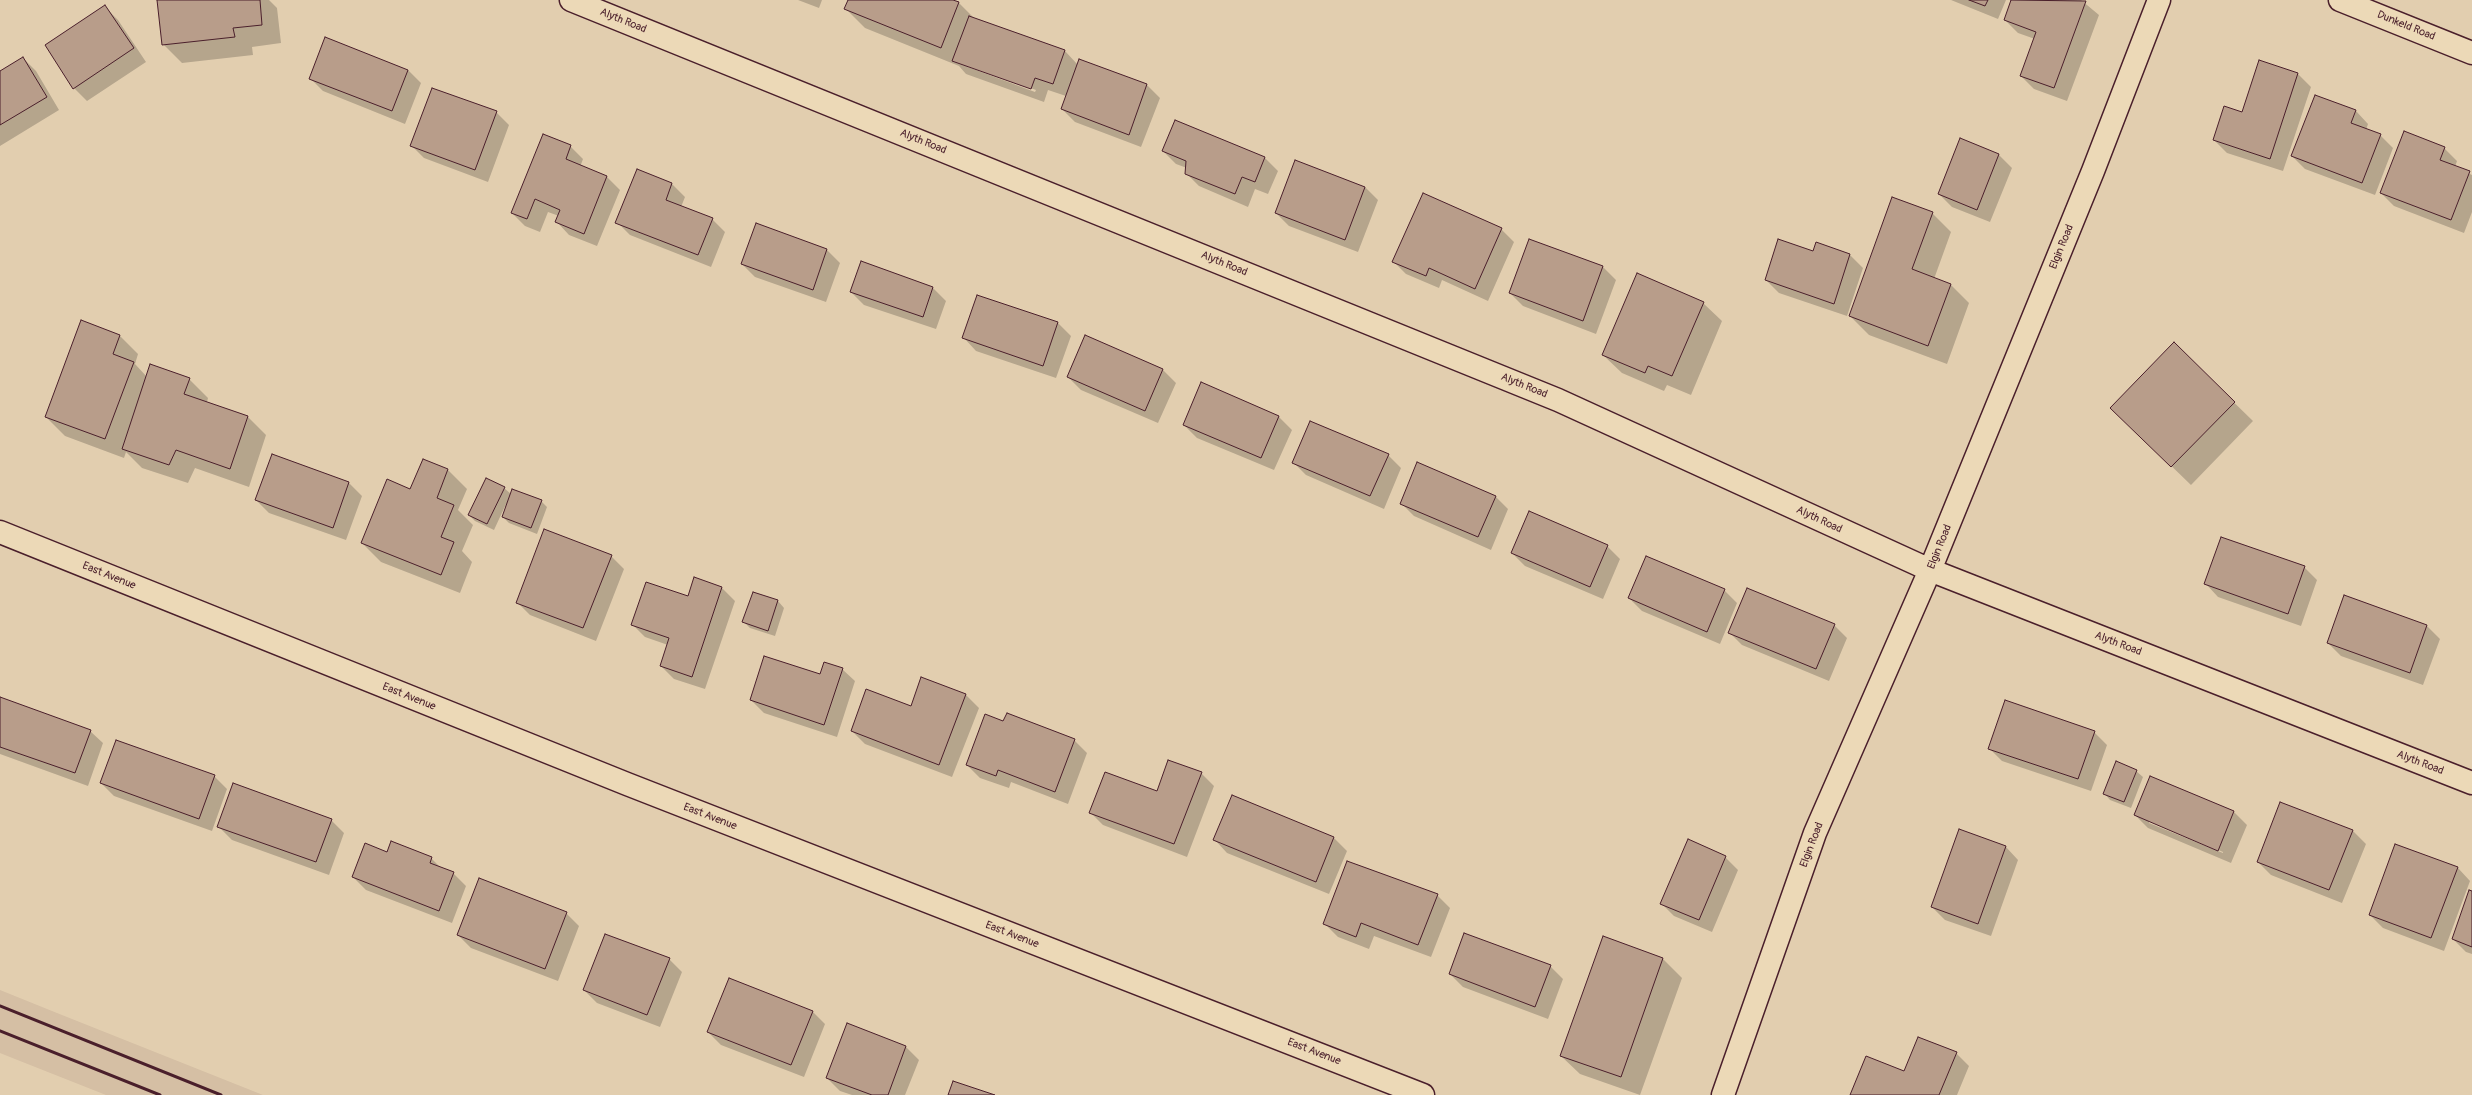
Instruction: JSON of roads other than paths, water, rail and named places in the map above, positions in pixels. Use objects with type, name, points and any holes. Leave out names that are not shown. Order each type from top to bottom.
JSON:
[{"type":"street","name":"Alyth Road","points":[[571,0],[1558,400],[1930,570],[2472,783]]},
{"type":"street","name":"Elgin Road","points":[[1724,1095],[1815,833],[1930,570],[2093,171],[2159,0]]},
{"type":"street","name":"Dunkeld Road","points":[[2340,0],[2472,53]]},
{"type":"street","name":"East Avenue","points":[[0,532],[620,782],[1423,1095]]},
{"type":"railway","points":[[0,1006],[221,1095]]},
{"type":"railway","points":[[0,1031],[160,1095]]}]
